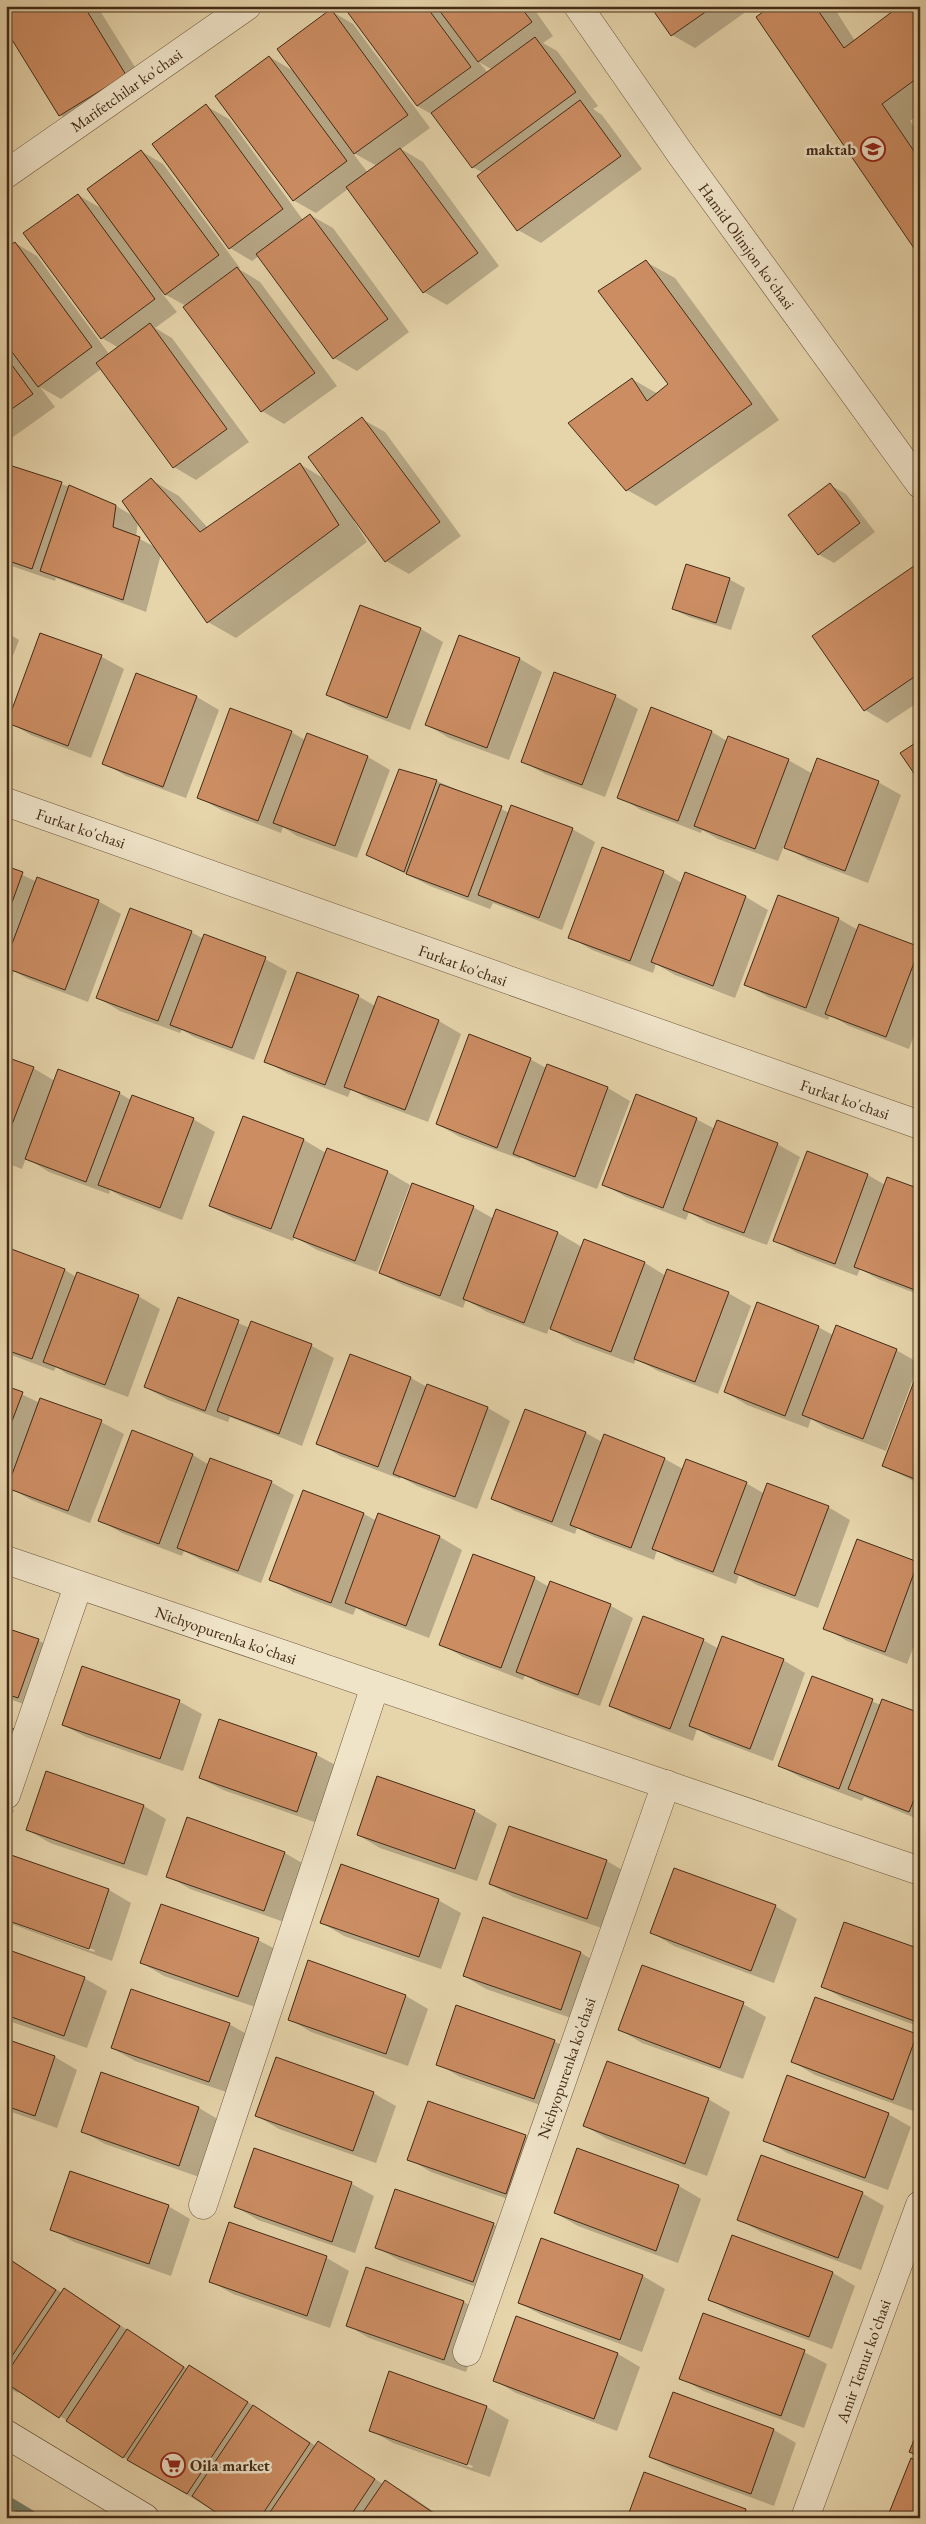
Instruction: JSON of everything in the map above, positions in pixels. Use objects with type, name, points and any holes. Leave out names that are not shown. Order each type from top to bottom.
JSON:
[{"type":"street","name":"Marifetchilar ko'chasi","points":[[6,174],[247,6]]},
{"type":"street","name":"Hamid Olimjon ko'chasi","points":[[578,6],[682,156],[920,484]]},
{"type":"street","name":"Furkat ko'chasi","points":[[6,802],[328,915],[531,990],[920,1125]]},
{"type":"street","name":"Nichyopurenka ko'chasi","points":[[6,1560],[920,1870]]},
{"type":"street","points":[[6,1795],[78,1586]]},
{"type":"street","points":[[203,2205],[375,1686]]},
{"type":"street","name":"Nichyopurenka ko'chasi","points":[[467,2352],[666,1784]]},
{"type":"street","name":"Amir Temur ko'chasi","points":[[805,2518],[920,2205]]},
{"type":"street","points":[[6,2434],[145,2518]]},
{"type":"building","points":[[6,6],[84,6],[126,75],[59,116],[6,30]]},
{"type":"building","points":[[343,6],[426,6],[471,67],[417,106]]},
{"type":"building","points":[[436,6],[520,6],[532,22],[478,62]]},
{"type":"building","points":[[650,6],[714,6],[671,36]]},
{"type":"building","name":"maktab","points":[[771,6],[815,6],[844,48],[897,8],[896,6],[920,6],[920,76],[882,104],[920,160],[920,257],[756,17]]},
{"type":"building","points":[[331,9],[408,115],[354,154],[277,49]]},
{"type":"building","points":[[535,37],[576,92],[472,168],[431,113]]},
{"type":"building","points":[[269,56],[347,161],[293,201],[215,96]]},
{"type":"building","points":[[580,100],[621,156],[517,231],[477,176]]},
{"type":"building","points":[[206,104],[283,209],[229,249],[152,144]]},
{"type":"building","points":[[400,148],[478,253],[423,293],[346,187]]},
{"type":"building","points":[[141,150],[219,255],[165,295],[87,189]]},
{"type":"building","points":[[78,194],[155,299],[101,339],[23,233]]},
{"type":"building","points":[[310,214],[388,319],[333,359],[256,254]]},
{"type":"building","points":[[15,242],[92,347],[38,387],[6,344],[6,248]]},
{"type":"building","points":[[646,260],[752,404],[626,491],[568,423],[632,378],[647,401],[668,384],[598,291]]},
{"type":"building","points":[[237,267],[315,373],[261,412],[183,307]]},
{"type":"building","points":[[150,323],[227,429],[173,468],[96,363]]},
{"type":"building","points":[[6,357],[33,394],[6,413]]},
{"type":"building","points":[[362,417],[440,522],[385,562],[308,457]]},
{"type":"building","points":[[300,463],[339,525],[207,623],[122,501],[151,478],[200,532]]},
{"type":"building","points":[[6,464],[62,482],[32,569],[6,560]]},
{"type":"building","points":[[830,483],[860,523],[818,555],[788,515]]},
{"type":"building","points":[[69,485],[116,505],[113,527],[140,537],[123,600],[40,571]]},
{"type":"building","points":[[686,564],[730,578],[716,623],[672,609]]},
{"type":"building","points":[[914,566],[920,575],[920,673],[864,711],[812,636]]},
{"type":"building","points":[[360,605],[421,628],[387,718],[326,695]]},
{"type":"building","points":[[40,633],[102,655],[68,746],[7,723]]},
{"type":"building","points":[[459,635],[520,658],[487,748],[425,725]]},
{"type":"building","points":[[554,672],[616,695],[582,785],[521,762]]},
{"type":"building","points":[[136,673],[197,696],[163,787],[102,764]]},
{"type":"building","points":[[651,707],[712,731],[678,821],[617,798]]},
{"type":"building","points":[[230,708],[292,731],[258,821],[197,798]]},
{"type":"building","points":[[307,733],[368,756],[335,846],[273,823]]},
{"type":"building","points":[[728,736],[789,759],[755,849],[694,826]]},
{"type":"building","points":[[920,740],[920,782],[900,753]]},
{"type":"building","points":[[817,758],[879,781],[845,871],[784,848]]},
{"type":"building","points":[[399,769],[437,780],[404,872],[366,855]]},
{"type":"building","points":[[440,784],[502,806],[468,897],[406,874]]},
{"type":"building","points":[[511,805],[573,828],[539,918],[478,895]]},
{"type":"building","points":[[602,847],[664,871],[630,961],[568,938]]},
{"type":"building","points":[[6,866],[23,872],[6,919]]},
{"type":"building","points":[[685,872],[746,896],[713,986],[651,962]]},
{"type":"building","points":[[37,877],[99,900],[65,990],[6,968],[6,960]]},
{"type":"building","points":[[778,895],[839,918],[806,1008],[744,985]]},
{"type":"building","points":[[130,908],[192,931],[158,1021],[96,998]]},
{"type":"building","points":[[859,924],[920,947],[886,1037],[825,1014]]},
{"type":"building","points":[[204,934],[266,957],[232,1048],[170,1025]]},
{"type":"building","points":[[297,972],[359,995],[325,1085],[264,1062]]},
{"type":"building","points":[[378,996],[439,1020],[405,1110],[344,1087]]},
{"type":"building","points":[[920,1030],[920,1049],[914,1046]]},
{"type":"building","points":[[469,1034],[531,1058],[497,1148],[436,1124]]},
{"type":"building","points":[[6,1057],[34,1067],[6,1140]]},
{"type":"building","points":[[547,1064],[608,1087],[575,1177],[513,1154]]},
{"type":"building","points":[[58,1069],[120,1092],[86,1182],[25,1159]]},
{"type":"building","points":[[636,1094],[697,1118],[663,1208],[602,1185]]},
{"type":"building","points":[[132,1095],[194,1118],[160,1208],[98,1185]]},
{"type":"building","points":[[243,1116],[304,1139],[271,1229],[209,1206]]},
{"type":"building","points":[[717,1120],[778,1143],[744,1233],[683,1210]]},
{"type":"building","points":[[327,1148],[388,1171],[355,1261],[293,1237]]},
{"type":"building","points":[[807,1151],[868,1174],[835,1264],[773,1241]]},
{"type":"building","points":[[887,1177],[920,1189],[920,1276],[915,1290],[854,1267]]},
{"type":"building","points":[[412,1183],[474,1206],[440,1296],[379,1273]]},
{"type":"building","points":[[496,1209],[558,1232],[524,1323],[463,1299]]},
{"type":"building","points":[[584,1239],[645,1262],[611,1352],[550,1329]]},
{"type":"building","points":[[6,1247],[65,1269],[32,1359],[6,1350]]},
{"type":"building","points":[[667,1269],[729,1292],[695,1382],[634,1359]]},
{"type":"building","points":[[77,1272],[139,1295],[105,1385],[43,1362]]},
{"type":"building","points":[[178,1297],[239,1320],[205,1411],[144,1387]]},
{"type":"building","points":[[757,1302],[819,1326],[785,1416],[724,1392]]},
{"type":"building","points":[[251,1321],[312,1344],[279,1434],[217,1411]]},
{"type":"building","points":[[836,1325],[897,1349],[863,1439],[802,1415]]},
{"type":"building","points":[[350,1354],[411,1377],[378,1467],[316,1444]]},
{"type":"building","points":[[916,1376],[920,1378],[920,1481],[882,1466]]},
{"type":"building","points":[[427,1384],[488,1407],[455,1497],[393,1474]]},
{"type":"building","points":[[6,1386],[23,1392],[6,1437]]},
{"type":"building","points":[[40,1398],[102,1420],[68,1511],[7,1488]]},
{"type":"building","points":[[525,1409],[586,1432],[552,1522],[491,1499]]},
{"type":"building","points":[[132,1430],[193,1454],[159,1544],[98,1521]]},
{"type":"building","points":[[604,1434],[665,1458],[631,1548],[570,1525]]},
{"type":"building","points":[[210,1458],[272,1481],[238,1571],[177,1548]]},
{"type":"building","points":[[686,1459],[747,1482],[713,1572],[652,1549]]},
{"type":"building","points":[[767,1483],[829,1506],[795,1596],[734,1573]]},
{"type":"building","points":[[303,1490],[364,1513],[331,1603],[269,1580]]},
{"type":"building","points":[[378,1513],[440,1536],[406,1626],[345,1603]]},
{"type":"building","points":[[857,1539],[918,1562],[885,1652],[823,1629]]},
{"type":"building","points":[[473,1554],[535,1577],[501,1668],[439,1645]]},
{"type":"building","points":[[550,1581],[611,1604],[578,1695],[516,1672]]},
{"type":"building","points":[[643,1616],[704,1639],[670,1729],[609,1706]]},
{"type":"building","points":[[6,1628],[39,1639],[18,1698],[6,1694]]},
{"type":"building","points":[[722,1636],[784,1659],[750,1749],[689,1726]]},
{"type":"building","points":[[82,1666],[180,1700],[160,1759],[62,1725]]},
{"type":"building","points":[[812,1676],[873,1699],[839,1789],[778,1766]]},
{"type":"building","points":[[882,1699],[920,1713],[920,1785],[909,1812],[848,1789]]},
{"type":"building","points":[[219,1719],[317,1753],[297,1812],[199,1778]]},
{"type":"building","points":[[6,1726],[14,1729],[6,1753]]},
{"type":"building","points":[[46,1771],[144,1805],[124,1864],[26,1830]]},
{"type":"building","points":[[377,1776],[475,1810],[455,1869],[357,1835]]},
{"type":"building","points":[[187,1817],[285,1852],[264,1911],[166,1877]]},
{"type":"building","points":[[509,1826],[607,1860],[587,1919],[489,1884]]},
{"type":"building","points":[[11,1855],[109,1889],[89,1949],[6,1920],[6,1869]]},
{"type":"building","points":[[341,1864],[439,1899],[419,1957],[320,1923]]},
{"type":"building","points":[[674,1868],[776,1905],[751,1971],[650,1933]]},
{"type":"building","points":[[161,1904],[259,1938],[238,1997],[140,1963]]},
{"type":"building","points":[[483,1917],[581,1952],[561,2010],[463,1976]]},
{"type":"building","points":[[844,1922],[920,1949],[920,2023],[821,1987]]},
{"type":"building","points":[[6,1949],[85,1977],[64,2036],[6,2015]]},
{"type":"building","points":[[308,1960],[406,1995],[386,2054],[288,2020]]},
{"type":"building","points":[[642,1965],[744,2002],[720,2068],[618,2030]]},
{"type":"building","points":[[131,1989],[230,2023],[209,2082],[111,2048]]},
{"type":"building","points":[[815,1997],[917,2034],[893,2100],[791,2062]]},
{"type":"building","points":[[456,2005],[555,2040],[534,2099],[436,2065]]},
{"type":"building","points":[[6,2039],[55,2056],[35,2116],[6,2106]]},
{"type":"building","points":[[276,2057],[374,2092],[353,2151],[255,2116]]},
{"type":"building","points":[[607,2061],[709,2098],[685,2164],[583,2126]]},
{"type":"building","points":[[101,2072],[199,2107],[179,2166],[81,2132]]},
{"type":"building","points":[[787,2075],[889,2113],[865,2178],[763,2141]]},
{"type":"building","points":[[428,2101],[526,2135],[506,2194],[407,2160]]},
{"type":"building","points":[[254,2148],[352,2182],[332,2242],[234,2207]]},
{"type":"building","points":[[577,2148],[679,2185],[656,2251],[554,2213]]},
{"type":"building","points":[[761,2155],[863,2192],[838,2258],[737,2220]]},
{"type":"building","points":[[70,2171],[169,2205],[149,2264],[50,2230]]},
{"type":"building","points":[[395,2189],[494,2223],[473,2282],[375,2248]]},
{"type":"building","points":[[229,2222],[327,2256],[307,2316],[209,2282]]},
{"type":"building","points":[[732,2235],[833,2272],[809,2337],[708,2300]]},
{"type":"building","points":[[541,2238],[643,2275],[620,2340],[518,2303]]},
{"type":"building","points":[[6,2257],[56,2290],[6,2365]]},
{"type":"building","points":[[366,2267],[464,2301],[444,2360],[346,2326]]},
{"type":"building","points":[[64,2288],[120,2326],[59,2418],[6,2383],[6,2374]]},
{"type":"building","points":[[703,2313],[805,2350],[781,2416],[679,2379]]},
{"type":"building","points":[[516,2316],[618,2353],[594,2419],[493,2381]]},
{"type":"building","points":[[127,2329],[184,2367],[123,2458],[66,2421]]},
{"type":"building","points":[[189,2365],[248,2402],[187,2494],[127,2460]]},
{"type":"building","points":[[389,2371],[487,2406],[467,2465],[369,2431]]},
{"type":"building","points":[[673,2392],[774,2429],[751,2494],[649,2457]]},
{"type":"building","points":[[253,2405],[310,2443],[260,2518],[224,2518],[192,2496]]},
{"type":"building","points":[[920,2426],[920,2456],[909,2452]]},
{"type":"building","points":[[318,2441],[375,2479],[349,2518],[266,2518]]},
{"type":"building","points":[[911,2458],[920,2462],[920,2518],[887,2518]]},
{"type":"building","points":[[644,2472],[746,2509],[743,2518],[627,2518]]},
{"type":"building","points":[[385,2480],[441,2518],[359,2518]]},
{"type":"waterway","points":[[6,2500],[36,2518]]},
{"type":"place","name":"maktab","points":[[873,149]]},
{"type":"place","name":"Oila market","points":[[173,2465]]}]
